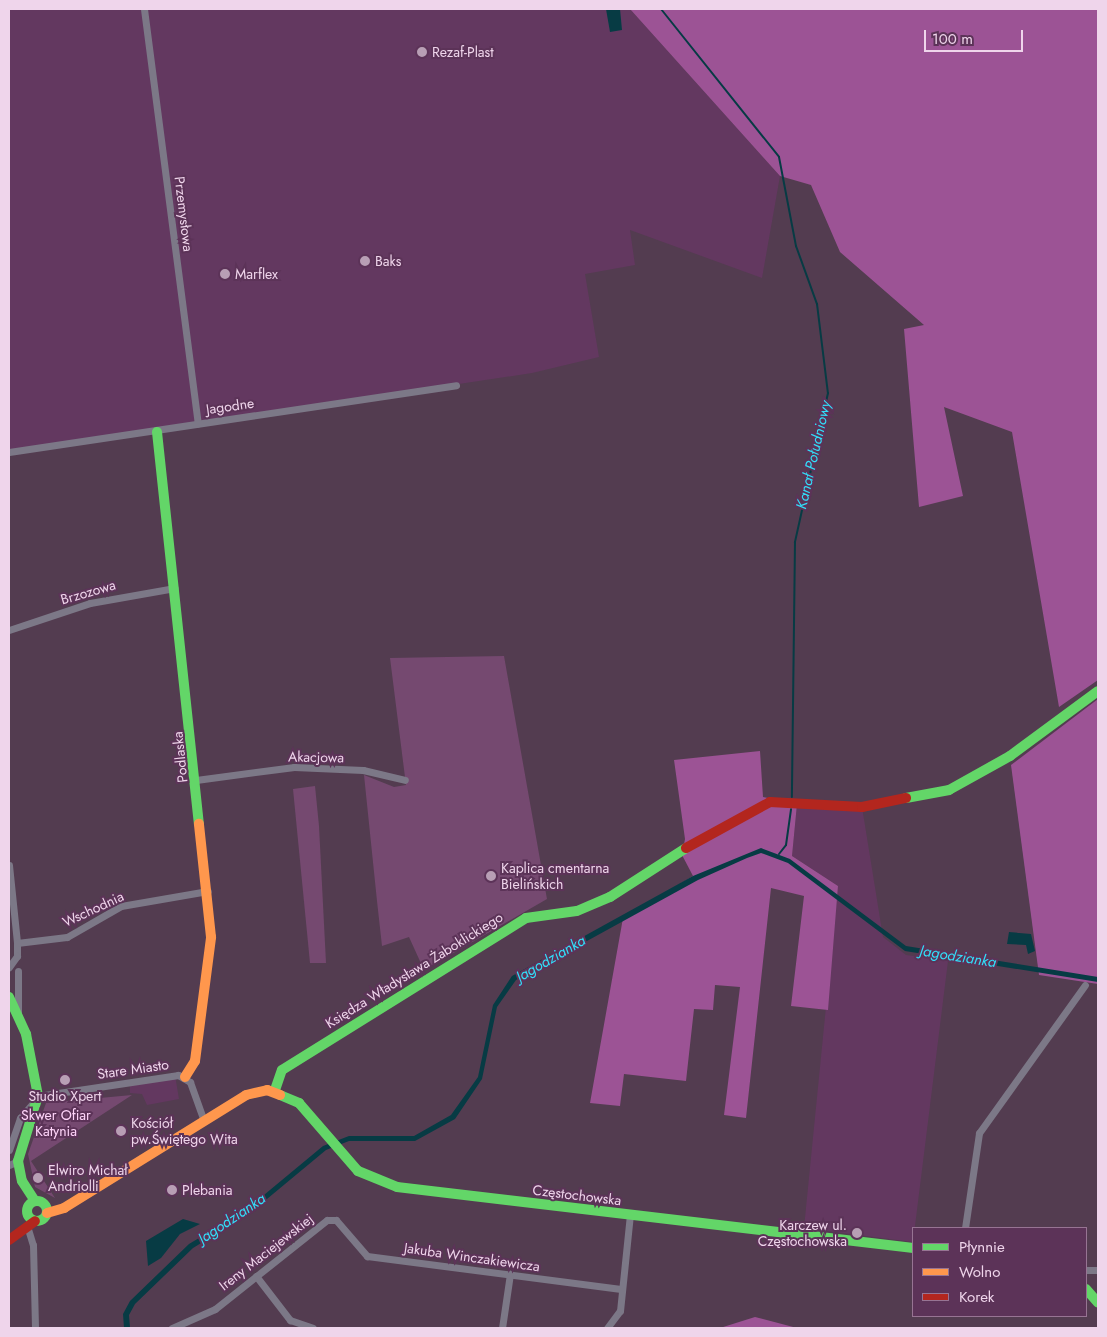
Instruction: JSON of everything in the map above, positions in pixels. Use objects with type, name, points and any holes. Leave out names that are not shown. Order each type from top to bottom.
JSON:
[{"type":"street","name":"Przemysłowa","points":[[144,9],[198,423]]},
{"type":"street","name":"Jagodne","points":[[9,452],[157,432],[198,423],[456,385]]},
{"type":"street","name":"Podlaska","points":[[157,432],[208,891],[210,963],[195,1061],[185,1077]]},
{"type":"street","name":"Brzozowa","points":[[9,630],[90,603],[175,588]]},
{"type":"street","name":"Księdza Władysława Żaboklickiego","points":[[275,1090],[282,1070],[526,918],[577,911],[610,897],[732,819],[770,802],[862,807],[949,790],[995,766],[1098,691]]},
{"type":"street","name":"Akacjowa","points":[[196,780],[294,767],[364,770],[405,780]]},
{"type":"street","points":[[9,865],[17,943],[17,956],[9,967]]},
{"type":"street","name":"Wschodnia","points":[[17,943],[67,937],[121,906],[208,891]]},
{"type":"street","points":[[18,971],[18,1013],[37,1098],[13,1163],[32,1203],[30,1222],[33,1245],[35,1328]]},
{"type":"street","points":[[965,1227],[979,1133],[1085,985]]},
{"type":"street","points":[[9,997],[18,1013]]},
{"type":"street","name":"Stare Miasto","points":[[37,1098],[167,1076],[185,1077],[204,1120]]},
{"type":"street","points":[[9,1240],[46,1209],[68,1203],[246,1095],[275,1090]]},
{"type":"street","name":"Częstochowska","points":[[275,1090],[298,1103],[340,1154],[370,1178],[397,1187],[912,1248]]},
{"type":"street","points":[[9,1150],[20,1118],[37,1098]]},
{"type":"street","points":[[32,1203],[46,1209]]},
{"type":"street","points":[[607,1328],[620,1311],[630,1215]]},
{"type":"street","name":"Ireny Maciejewskiej","points":[[172,1328],[215,1309],[327,1220],[336,1220]]},
{"type":"street","name":"Jakuba Winczakiewicza","points":[[336,1220],[367,1256],[621,1289]]},
{"type":"street","points":[[9,1234],[30,1222]]},
{"type":"street","points":[[502,1328],[510,1274]]},
{"type":"street","points":[[256,1276],[290,1320],[313,1328]]},
{"type":"street","points":[[1087,1290],[1098,1303]]},
{"type":"shaded area","points":[[9,9],[630,9],[780,176],[762,278],[630,230],[635,265],[585,274],[599,357],[532,373],[9,452]]},
{"type":"shaded area","points":[[630,9],[1098,9],[1098,680],[1059,707],[1012,432],[944,407],[963,496],[919,507],[904,329],[924,325],[840,252],[811,185],[780,176]]},
{"type":"shaded area","points":[[1098,699],[1098,984],[1039,975],[1011,765]]},
{"type":"shaded area","points":[[760,751],[763,797],[797,804],[792,856],[838,886],[828,1010],[791,1006],[804,896],[771,888],[746,1118],[724,1115],[740,987],[715,985],[713,1010],[694,1009],[686,1081],[624,1074],[620,1106],[590,1103],[623,918],[693,876],[682,855],[685,839],[674,760]]},
{"type":"shaded area","points":[[797,804],[862,807],[883,937],[906,955],[948,961],[915,1227],[912,1227],[912,1242],[804,1228],[838,886],[792,856]]},
{"type":"shaded area","points":[[175,1075],[179,1099],[147,1105],[142,1094],[130,1093],[130,1081]]},
{"type":"shaded area","points":[[755,1317],[797,1328],[720,1328]]},
{"type":"green space","points":[[504,656],[547,899],[424,970],[409,937],[382,946],[377,901],[364,775],[394,787],[406,785],[390,658]]},
{"type":"green space","points":[[315,786],[319,826],[326,963],[310,963],[293,789]]},
{"type":"green space","name":"Skwer Ofiar Katynia","points":[[132,1095],[31,1161],[55,1198],[35,1187],[28,1154],[46,1103]]},
{"type":"water","points":[[606,9],[620,9],[622,30],[610,32]]},
{"type":"water","name":"Jagodzianka","points":[[761,848],[790,859],[906,946],[1098,977],[1098,982],[905,951],[788,863],[761,853],[698,880],[516,980],[497,1007],[482,1079],[455,1119],[415,1141],[349,1141],[326,1150],[249,1214],[193,1248],[135,1304],[129,1315],[130,1328],[124,1328],[123,1314],[130,1301],[189,1244],[246,1210],[323,1146],[349,1136],[414,1136],[451,1115],[478,1077],[493,1005],[512,976],[693,876]]},
{"type":"water","points":[[1009,932],[1031,934],[1035,951],[1028,954],[1026,945],[1007,944]]},
{"type":"water","points":[[183,1219],[200,1224],[180,1234],[161,1258],[148,1266],[146,1241]]},
{"type":"waterway","name":"Kanał Południowy","points":[[661,9],[779,157],[796,246],[817,304],[828,393],[795,542],[792,797]]},
{"type":"waterway","name":"Kanał Południowy","points":[[779,854],[786,845],[791,809]]},
{"type":"traffic: fast","points":[[157,432],[199,824]]},
{"type":"traffic: fast","points":[[906,798],[949,790],[1010,756],[1098,691]]},
{"type":"traffic: fast","points":[[275,1090],[282,1070],[526,918],[577,911],[610,897],[686,848]]},
{"type":"traffic: fast","points":[[9,997],[26,1034],[38,1096],[18,1161],[22,1181],[35,1201]]},
{"type":"traffic: fast","points":[[280,1095],[299,1103],[358,1171],[397,1187],[912,1248]]},
{"type":"traffic: fast","points":[[33,1201],[41,1201],[47,1207],[47,1211],[47,1215],[41,1221],[33,1221],[27,1215],[27,1207],[33,1201]]},
{"type":"traffic: fast","points":[[1087,1290],[1098,1303]]},
{"type":"traffic: slow","points":[[185,1077],[195,1061],[211,937],[199,824]]},
{"type":"traffic: slow","points":[[47,1213],[64,1208],[246,1095],[267,1090],[280,1095]]},
{"type":"traffic: jam","points":[[686,848],[770,802],[862,807],[906,798]]},
{"type":"traffic: jam","points":[[9,1240],[35,1221]]},
{"type":"place","name":"Rezaf-Plast","points":[[422,52]]},
{"type":"place","name":"Baks","points":[[365,261]]},
{"type":"place","name":"Marflex","points":[[225,274]]},
{"type":"place","name":"Kaplica cmentarna Bielińskich","points":[[491,876]]},
{"type":"place","name":"Studio Xpert","points":[[65,1080]]},
{"type":"place","name":"Kościół pw.Świętego Wita","points":[[121,1131]]},
{"type":"place","name":"Elwiro Michał Andriolli","points":[[38,1178]]},
{"type":"place","name":"Plebania","points":[[172,1190]]},
{"type":"place","name":"Karczew ul. Częstochowska","points":[[857,1233]]}]
